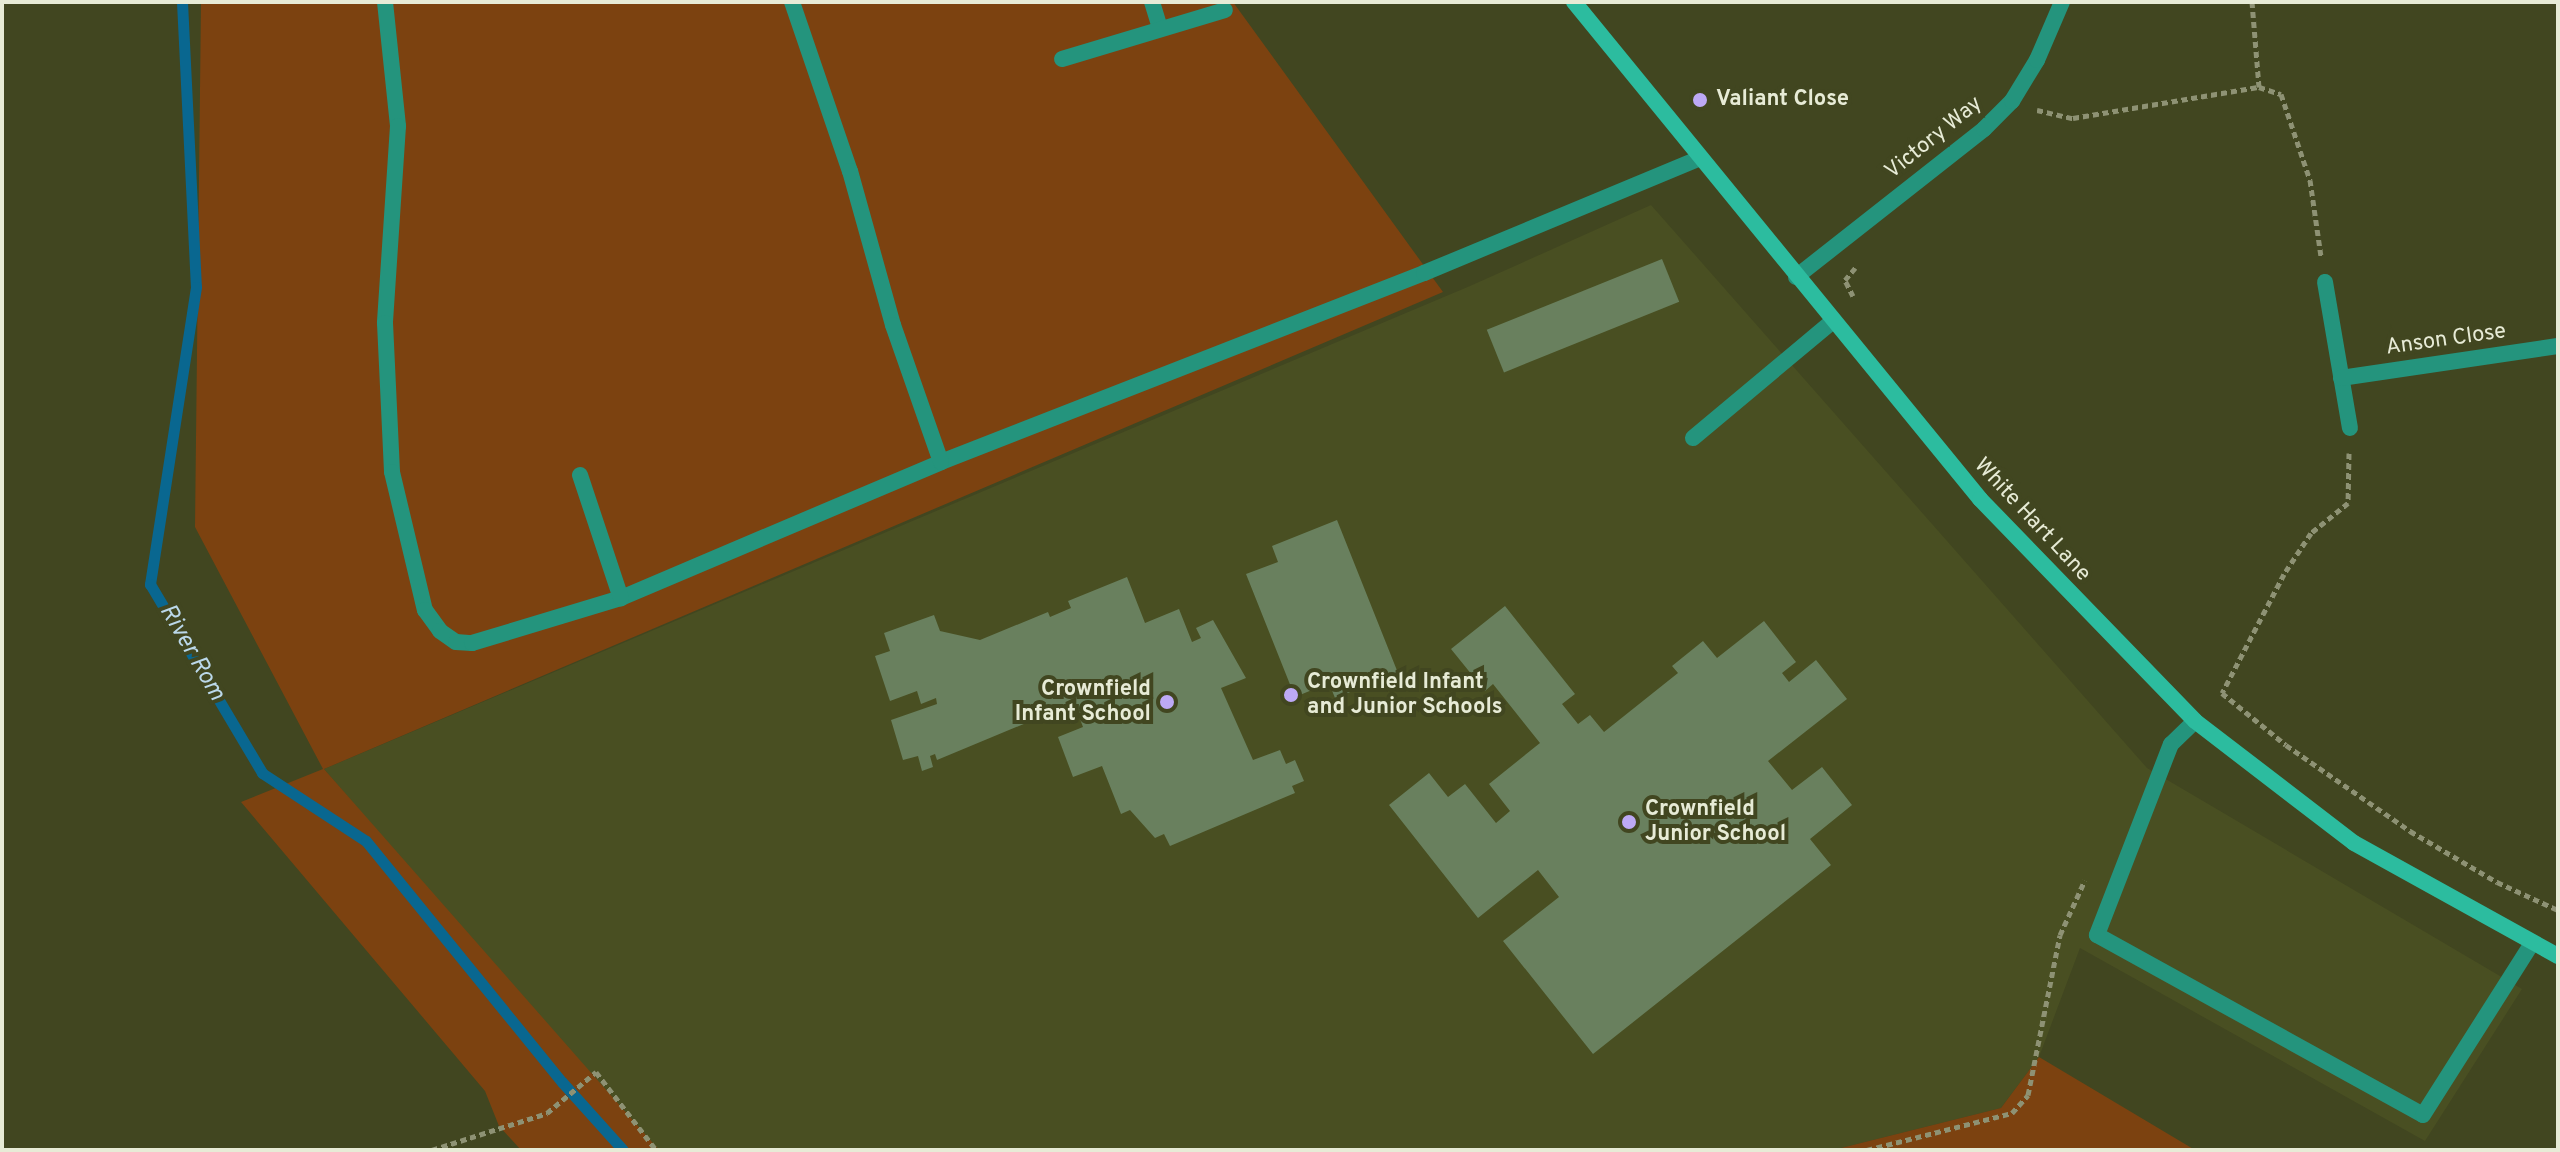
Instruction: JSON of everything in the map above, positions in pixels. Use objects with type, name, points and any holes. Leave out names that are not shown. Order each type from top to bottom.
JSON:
[{"type":"street","points":[[385,2],[398,126],[385,323],[392,472],[425,610],[440,631],[456,642],[472,643],[621,598],[941,462],[1424,273],[1700,158]]},
{"type":"street","points":[[792,2],[850,171],[893,325],[941,462]]},
{"type":"street","points":[[1152,2],[1160,29]]},
{"type":"street","name":"White Hart Lane","points":[[1574,2],[1980,499],[2195,721],[2354,843],[2558,956]]},
{"type":"street","name":"Victory Way","points":[[1796,277],[1984,129],[2012,101],[2037,60],[2062,2]]},
{"type":"street","points":[[1062,59],[1225,10]]},
{"type":"street","points":[[2325,282],[2350,428]]},
{"type":"street","points":[[1693,438],[1833,321]]},
{"type":"street","name":"Anson Close","points":[[2341,378],[2558,346]]},
{"type":"street","points":[[580,475],[621,598]]},
{"type":"street","points":[[2195,721],[2171,744],[2097,935],[2423,1115],[2532,943]]},
{"type":"path","points":[[2252,2],[2259,87]]},
{"type":"path","points":[[2036,109],[2073,118],[2259,87],[2281,94],[2310,180],[2325,282]]},
{"type":"path","points":[[2350,428],[2348,503],[2311,533],[2290,564],[2254,627],[2222,693],[2286,745],[2410,831],[2497,882],[2558,910]]},
{"type":"path","points":[[1867,1150],[2012,1113],[2028,1095],[2060,935],[2090,869]]},
{"type":"path","points":[[432,1150],[547,1113],[596,1072],[656,1150]]},
{"type":"shaded area","points":[[201,2],[1233,2],[1443,292],[324,769],[659,1150],[521,1150],[499,1126],[485,1091],[241,802],[323,769],[195,527]]},
{"type":"shaded area","name":"Crownfield Infant and Junior Schools","points":[[1651,205],[2147,768],[2522,989],[2425,1141],[2080,948],[2039,1057],[2001,1108],[1833,1150],[652,1150],[324,769],[1470,286]]},
{"type":"shaded area","points":[[2039,1057],[2195,1150],[1833,1150],[2001,1108]]},
{"type":"building","points":[[1662,259],[1679,302],[1504,372],[1487,330]]},
{"type":"building","points":[[1337,520],[1398,673],[1335,698],[1329,683],[1295,697],[1246,574],[1278,562],[1272,546]]},
{"type":"building","points":[[1127,577],[1145,623],[1179,609],[1192,642],[1201,638],[1196,628],[1213,620],[1246,678],[1221,688],[1253,760],[1280,750],[1286,764],[1295,760],[1304,781],[1292,786],[1295,793],[1170,846],[1164,834],[1155,838],[1130,810],[1121,814],[1102,766],[1073,777],[1058,737],[1083,727],[1074,703],[937,760],[935,754],[930,756],[933,767],[922,771],[918,756],[903,760],[891,720],[937,704],[936,698],[921,704],[917,691],[890,701],[875,656],[890,651],[884,633],[934,615],[940,631],[980,640],[1048,612],[1050,617],[1071,608],[1068,601]]},
{"type":"building","points":[[1505,606],[1575,694],[1562,704],[1578,724],[1590,715],[1604,732],[1678,673],[1672,666],[1703,641],[1717,658],[1764,621],[1796,662],[1782,673],[1789,682],[1816,660],[1847,699],[1768,761],[1792,790],[1822,767],[1852,805],[1810,839],[1831,865],[1593,1054],[1503,941],[1559,897],[1538,870],[1478,918],[1389,805],[1429,773],[1448,797],[1465,784],[1496,823],[1510,811],[1489,784],[1540,743],[1493,684],[1485,691],[1451,649]]},
{"type":"waterway","name":"River Rom","points":[[182,2],[196,287],[150,584],[262,773],[366,841],[562,1082],[623,1150]]},
{"type":"place","name":"Valiant Close","points":[[1700,100]]},
{"type":"place","name":"Crownfield Infant and Junior Schools","points":[[1291,695]]},
{"type":"place","name":"Crownfield Infant School","points":[[1167,702]]},
{"type":"place","name":"Crownfield Junior School","points":[[1629,822]]}]
